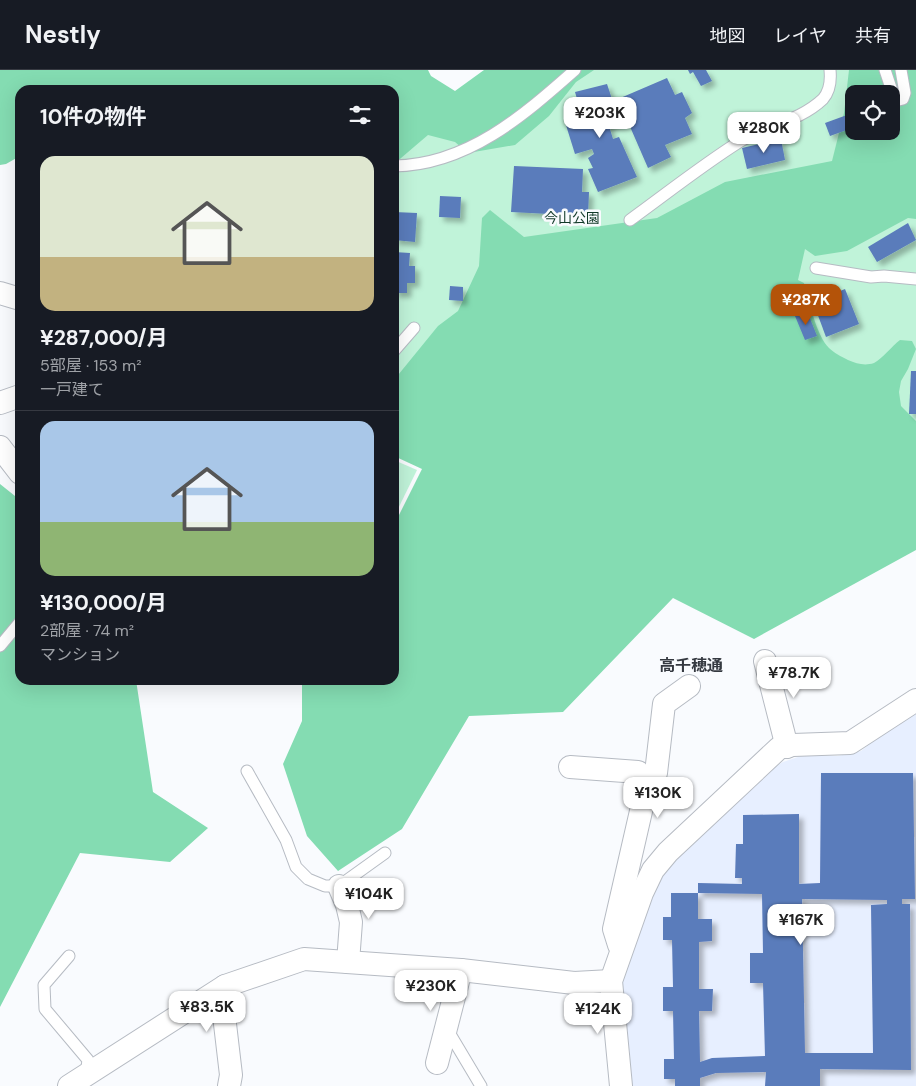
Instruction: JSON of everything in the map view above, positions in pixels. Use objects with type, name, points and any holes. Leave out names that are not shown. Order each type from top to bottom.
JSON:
[{"type":"street","points":[[0,293],[15,298]]},
{"type":"street","points":[[0,403],[15,398]]},
{"type":"street","points":[[0,447],[15,466]]},
{"type":"street","points":[[765,661],[787,747]]},
{"type":"street","points":[[621,953],[614,929],[647,784],[656,773],[664,704],[689,686]]},
{"type":"street","points":[[621,1086],[611,980],[642,893],[653,870],[668,852],[779,748],[850,743],[916,700]]},
{"type":"street","points":[[570,767],[638,772],[647,784]]},
{"type":"street","points":[[339,886],[347,905],[351,922],[348,962]]},
{"type":"street","points":[[82,1082],[225,986],[304,959],[460,970],[574,983],[611,980]]},
{"type":"street","points":[[437,1063],[460,970]]},
{"type":"street","points":[[225,986],[223,1007],[232,1075],[229,1086]]},
{"type":"lane","points":[[399,166],[416,165],[450,156],[494,135],[549,93],[575,70]]},
{"type":"lane","points":[[630,220],[740,141],[811,108],[824,98],[829,89],[830,70]]},
{"type":"lane","points":[[885,70],[894,97],[899,100],[904,99],[905,92],[901,70]]},
{"type":"lane","points":[[816,268],[871,278],[884,276],[916,279]]},
{"type":"lane","points":[[399,344],[414,328]]},
{"type":"lane","points":[[0,646],[5,633]]},
{"type":"lane","points":[[247,771],[286,840],[296,867],[308,879],[325,886],[339,886],[384,853]]},
{"type":"lane","points":[[69,956],[44,985],[45,1009],[88,1060],[82,1082]]},
{"type":"lane","points":[[447,1028],[481,1086]]},
{"type":"shaded area","points":[[916,711],[916,1086],[632,1086],[621,983],[650,890],[671,860],[765,773],[783,762],[804,755],[838,756],[861,751]]},
{"type":"green space","points":[[0,70],[428,70],[431,76],[455,91],[484,70],[594,70],[576,82],[549,116],[515,145],[468,153],[455,142],[428,135],[399,160],[399,85],[15,85],[15,159],[0,165]]},
{"type":"green space","name":"今山公園","points":[[512,70],[916,70],[916,425],[399,397],[399,126]]},
{"type":"green space","points":[[849,70],[916,70],[916,219],[908,218],[847,251],[815,256],[805,249],[798,280],[804,283],[820,335],[829,348],[838,355],[855,363],[867,364],[877,361],[900,340],[912,341],[916,349],[901,381],[899,392],[901,406],[916,421],[916,550],[754,639],[673,598],[563,712],[469,716],[402,829],[338,871],[307,836],[283,764],[302,721],[302,685],[399,685],[399,515],[422,469],[399,458],[399,374],[438,326],[458,311],[479,266],[482,218],[490,210],[524,237],[657,218],[725,182],[832,161],[845,104],[845,140],[900,140],[900,85],[847,85]]},
{"type":"green space","points":[[399,462],[417,470],[399,507]]},
{"type":"green space","points":[[0,484],[15,496],[15,685],[137,685],[153,792],[208,828],[170,862],[80,853],[0,1007]]},
{"type":"building","points":[[688,70],[706,70],[712,81],[701,86],[693,72],[690,74]]},
{"type":"building","points":[[667,78],[675,95],[682,92],[692,113],[685,118],[692,134],[665,145],[671,157],[648,168],[618,99]]},
{"type":"building","points":[[607,84],[612,99],[606,100],[609,111],[614,109],[614,115],[620,113],[621,120],[609,126],[613,139],[619,137],[637,177],[598,192],[588,169],[593,168],[588,158],[594,154],[592,149],[575,154],[565,122],[582,116],[575,92]]},
{"type":"building","points":[[845,116],[845,131],[830,136],[825,123]]},
{"type":"building","points":[[781,139],[785,160],[747,169],[742,148]]},
{"type":"building","points":[[514,166],[583,169],[582,192],[589,192],[588,216],[511,212]]},
{"type":"building","points":[[440,196],[461,197],[460,218],[439,217]]},
{"type":"building","points":[[399,212],[417,213],[415,242],[399,240]]},
{"type":"building","points":[[908,223],[916,240],[877,262],[868,247]]},
{"type":"building","points":[[399,252],[410,253],[409,266],[415,266],[415,283],[407,283],[407,293],[399,293]]},
{"type":"building","points":[[450,286],[463,287],[463,301],[449,300]]},
{"type":"building","points":[[845,289],[859,324],[826,337],[813,302]]},
{"type":"building","points":[[807,311],[817,336],[805,340],[795,316]]},
{"type":"building","points":[[911,371],[916,371],[916,414],[909,414]]},
{"type":"building","points":[[821,773],[913,773],[915,899],[902,899],[902,904],[910,904],[911,1070],[820,1069],[820,1086],[765,1086],[766,1072],[716,1073],[700,1078],[700,1086],[675,1086],[675,1079],[664,1079],[664,1059],[674,1059],[673,1011],[663,1011],[663,987],[673,987],[672,940],[663,940],[663,917],[671,917],[671,893],[698,893],[698,883],[742,884],[742,878],[735,878],[736,844],[743,844],[743,815],[799,814],[799,884],[820,883]],"holes":[[[698,893],[762,894],[763,953],[750,953],[750,983],[763,983],[765,1056],[712,1058],[700,1062],[699,1011],[712,1011],[713,989],[699,989],[699,942],[712,941],[712,919],[698,919]],[[802,899],[887,900],[887,904],[871,905],[873,1053],[805,1053]]]},
{"type":"district","name":"高千穂通","points":[[691,665]]}]
